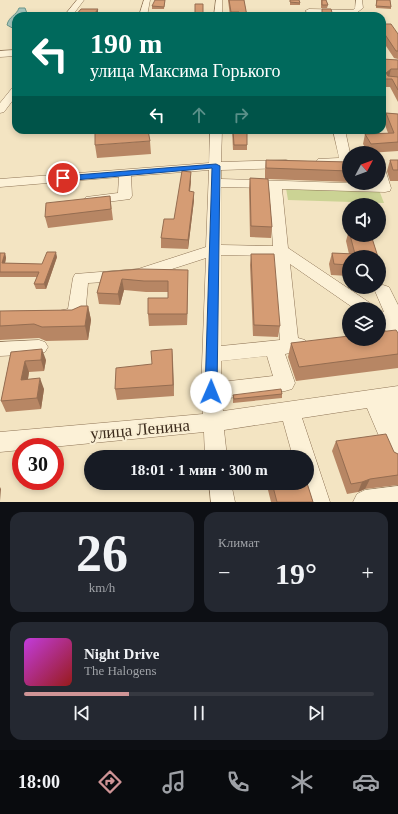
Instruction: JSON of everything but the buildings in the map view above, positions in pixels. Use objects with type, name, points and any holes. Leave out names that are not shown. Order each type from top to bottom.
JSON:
[{"type":"street","points":[[71,12],[81,0]]},
{"type":"street","points":[[144,12],[147,0]]},
{"type":"street","points":[[218,12],[219,0]]},
{"type":"street","points":[[355,12],[359,8],[359,0]]},
{"type":"street","points":[[309,1],[310,12]]},
{"type":"street","points":[[0,54],[12,53]]},
{"type":"street","points":[[1,106],[12,94]]},
{"type":"street","points":[[216,134],[211,392],[216,450]]},
{"type":"street","points":[[341,134],[344,146]]},
{"type":"street","points":[[0,183],[216,166],[342,162]]},
{"type":"street","points":[[78,201],[125,196],[126,173]]},
{"type":"street","points":[[216,183],[342,187]]},
{"type":"street","points":[[211,392],[285,383],[282,346],[281,251],[275,185]]},
{"type":"street","points":[[46,316],[76,316],[81,278],[138,274],[214,250],[281,251],[357,302]]},
{"type":"street","points":[[384,294],[398,323]]},
{"type":"street","points":[[386,322],[398,330]]},
{"type":"street","points":[[386,335],[398,334]]},
{"type":"street","points":[[212,354],[313,343]]},
{"type":"street","points":[[0,349],[39,347]]},
{"type":"street","points":[[386,397],[398,422]]},
{"type":"street","points":[[386,397],[398,455]]},
{"type":"street","name":"улица Ленина","points":[[0,442],[214,422],[386,397]]},
{"type":"street","points":[[290,411],[302,450]]},
{"type":"street","points":[[314,489],[318,502]]},
{"type":"street","points":[[221,490],[223,502]]},
{"type":"street","points":[[365,502],[398,497]]},
{"type":"green space","points":[[286,188],[379,190],[382,198],[342,198],[342,202],[288,200]]},
{"type":"water","points":[[19,8],[25,8],[26,12],[17,12]]},
{"type":"water","points":[[12,17],[12,28],[7,25]]},
{"type":"route","points":[[63,178],[216,166],[211,392]]}]
